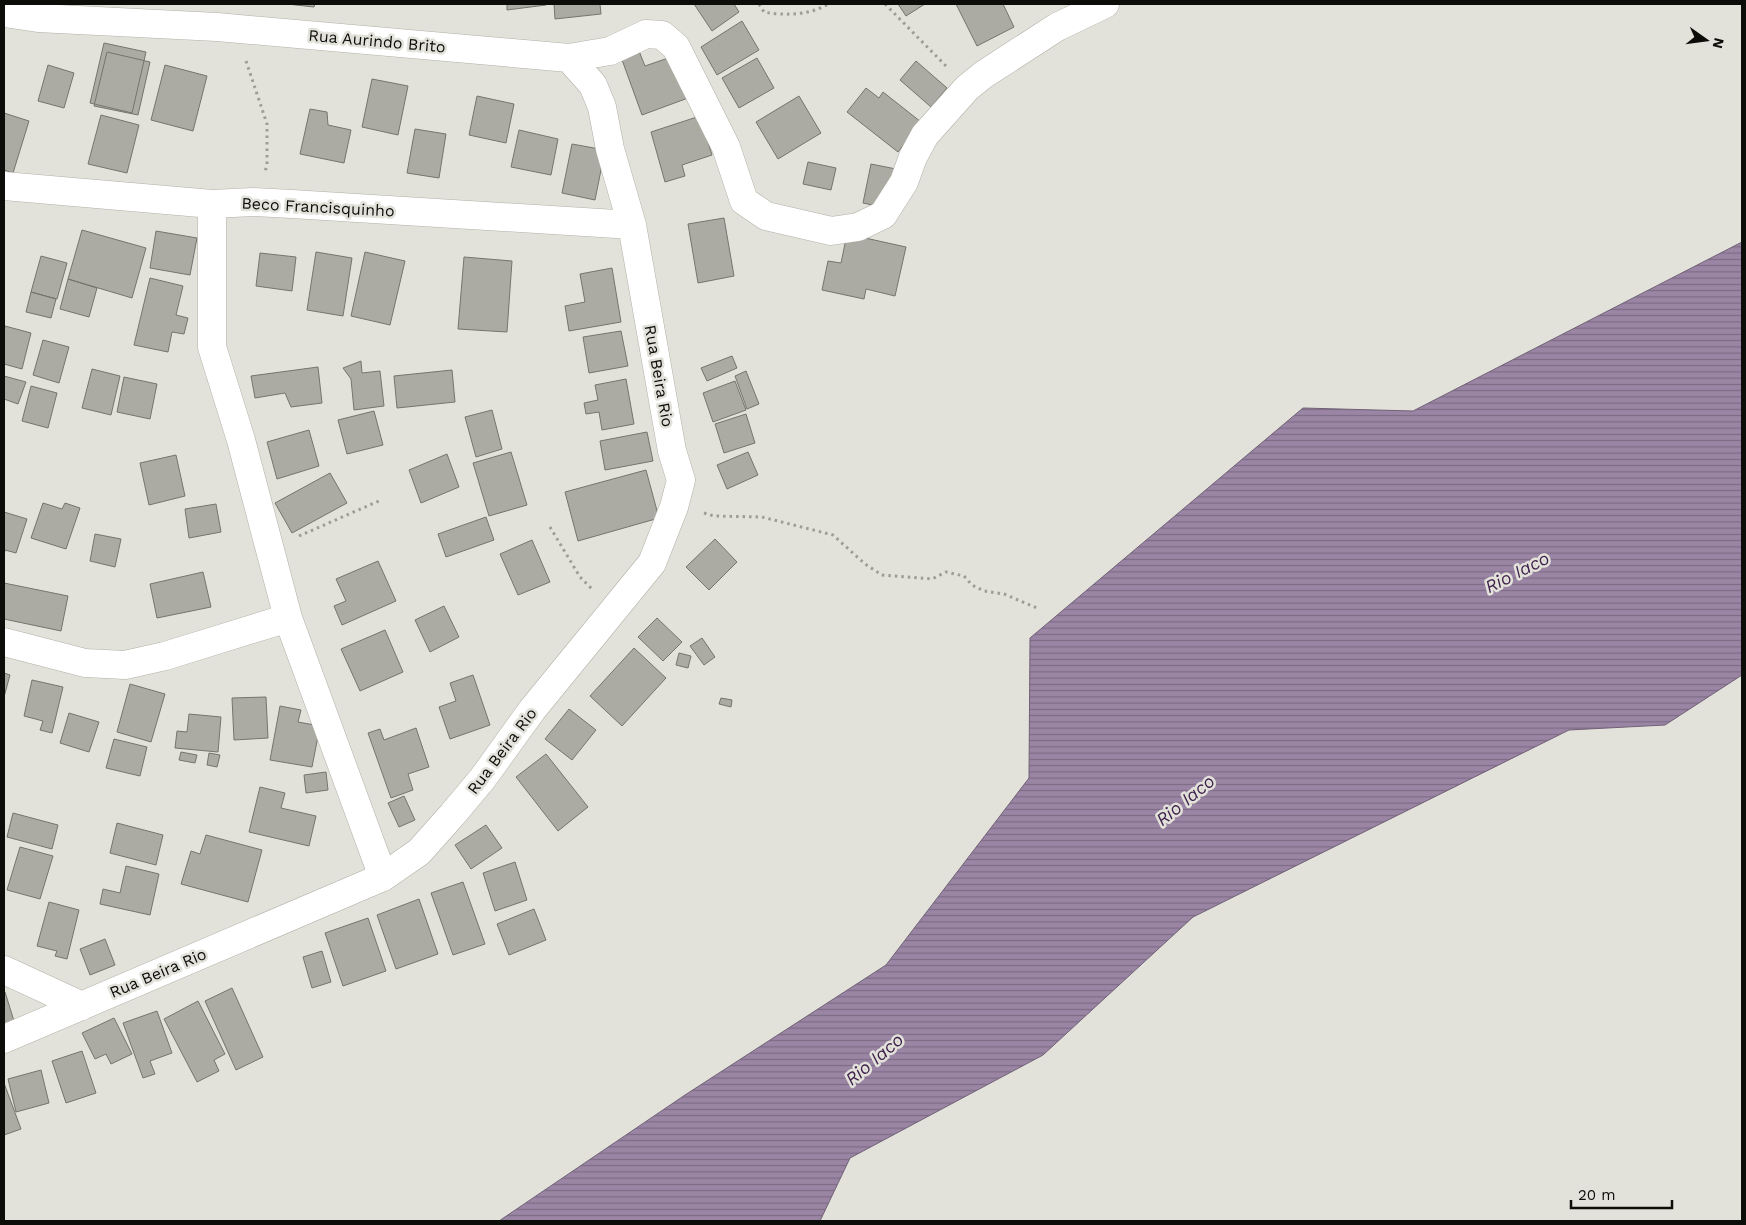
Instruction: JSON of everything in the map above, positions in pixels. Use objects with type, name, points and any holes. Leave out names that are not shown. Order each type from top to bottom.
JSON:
[{"type":"street","name":"Rua Aurindo Brito","points":[[4,14],[38,18],[232,28],[569,58],[610,51],[646,34],[662,35],[676,47],[726,147],[744,201],[766,216],[831,231],[858,227],[883,215],[904,182],[913,157],[925,135],[967,88],[983,75],[1057,27],[1104,4]]},
{"type":"street","points":[[569,58],[593,85],[602,107],[610,149],[632,226]]},
{"type":"street","name":"Beco Francisquinho","points":[[4,186],[212,204],[253,202],[632,226]]},
{"type":"street","points":[[212,204],[212,347],[241,440],[288,618],[383,877]]},
{"type":"street","name":"Rua Beira Rio","points":[[4,1040],[383,877],[419,852],[483,778],[532,710],[652,563],[675,503],[681,480],[672,451],[632,226]]},
{"type":"street","points":[[4,642],[85,663],[124,665],[165,656],[288,618]]},
{"type":"street","points":[[4,970],[82,1006]]},
{"type":"path","points":[[759,4],[764,12],[778,15],[819,10],[828,4]]},
{"type":"path","points":[[884,4],[967,88]]},
{"type":"path","points":[[232,28],[251,73],[267,124],[267,166],[260,192],[253,202]]},
{"type":"path","points":[[268,541],[292,538],[381,500]]},
{"type":"path","points":[[675,503],[714,516],[762,518],[833,535],[865,564],[882,575],[932,579],[946,572],[964,576],[972,585],[984,591],[1004,594],[1037,608]]},
{"type":"path","points":[[550,527],[580,577],[613,611]]},
{"type":"water","name":"Rio Iaco","points":[[1742,242],[1742,675],[1665,725],[1569,730],[1193,917],[1043,1055],[850,1158],[820,1221],[499,1221],[685,1095],[886,965],[1029,778],[1030,638],[1303,408],[1413,411]]},
{"type":"building","points":[[287,4],[315,4],[314,7]]},
{"type":"building","points":[[507,4],[546,4],[546,5],[507,10]]},
{"type":"building","points":[[554,4],[600,4],[601,14],[555,19]]},
{"type":"building","points":[[694,4],[734,4],[739,12],[712,31]]},
{"type":"building","points":[[898,4],[925,4],[906,16]]},
{"type":"building","points":[[956,4],[1003,4],[1014,27],[977,46]]},
{"type":"building","points":[[742,21],[759,50],[717,75],[701,47]]},
{"type":"building","points":[[104,43],[146,52],[132,113],[90,103]]},
{"type":"building","points":[[639,51],[645,66],[674,56],[688,98],[642,115],[621,57]]},
{"type":"building","points":[[107,52],[150,62],[138,115],[94,106]]},
{"type":"building","points":[[757,58],[774,88],[739,108],[722,78]]},
{"type":"building","points":[[916,61],[947,88],[931,107],[900,80]]},
{"type":"building","points":[[48,65],[74,73],[64,108],[38,101]]},
{"type":"building","points":[[165,65],[207,76],[193,131],[151,120]]},
{"type":"building","points":[[372,79],[408,86],[398,135],[362,127]]},
{"type":"building","points":[[866,88],[879,98],[883,92],[921,122],[898,152],[847,112]]},
{"type":"building","points":[[477,96],[514,104],[506,143],[469,135]]},
{"type":"building","points":[[799,96],[821,133],[778,159],[756,122]]},
{"type":"building","points":[[310,109],[327,112],[328,125],[351,130],[344,163],[300,154]]},
{"type":"building","points":[[4,113],[29,121],[13,173],[4,170]]},
{"type":"building","points":[[101,115],[139,125],[127,173],[88,164]]},
{"type":"building","points":[[700,116],[712,155],[682,165],[685,176],[665,182],[651,132]]},
{"type":"building","points":[[415,129],[446,134],[439,178],[407,173]]},
{"type":"building","points":[[519,130],[558,139],[551,175],[511,167]]},
{"type":"building","points":[[572,144],[605,150],[595,200],[562,193]]},
{"type":"building","points":[[808,162],[836,168],[831,190],[803,184]]},
{"type":"building","points":[[871,164],[896,169],[887,208],[863,203]]},
{"type":"building","points":[[724,218],[734,276],[698,283],[688,224]]},
{"type":"building","points":[[82,230],[146,248],[132,298],[68,279]]},
{"type":"building","points":[[156,231],[197,238],[190,275],[150,268]]},
{"type":"building","points":[[847,234],[906,247],[895,296],[866,289],[864,299],[822,290],[828,261],[841,263]]},
{"type":"building","points":[[316,252],[352,258],[343,316],[307,310]]},
{"type":"building","points":[[365,252],[405,261],[390,325],[351,316]]},
{"type":"building","points":[[260,253],[296,257],[292,291],[256,286]]},
{"type":"building","points":[[41,256],[67,263],[57,299],[31,292]]},
{"type":"building","points":[[464,257],[512,261],[507,332],[458,329]]},
{"type":"building","points":[[612,268],[621,322],[569,331],[565,306],[585,302],[580,274]]},
{"type":"building","points":[[150,278],[183,286],[176,315],[188,318],[184,334],[172,332],[168,352],[134,345]]},
{"type":"building","points":[[68,279],[97,288],[89,317],[60,309]]},
{"type":"building","points":[[31,292],[56,299],[51,318],[26,312]]},
{"type":"building","points":[[5,326],[31,333],[22,369],[4,364]]},
{"type":"building","points":[[621,331],[628,366],[589,373],[583,337]]},
{"type":"building","points":[[43,340],[69,347],[59,383],[33,375]]},
{"type":"building","points":[[732,356],[737,368],[707,381],[701,368]]},
{"type":"building","points":[[361,361],[362,373],[380,371],[384,406],[354,410],[351,379],[343,368]]},
{"type":"building","points":[[318,367],[322,403],[291,407],[285,393],[255,398],[251,376]]},
{"type":"building","points":[[92,369],[120,376],[111,415],[82,408]]},
{"type":"building","points":[[452,370],[455,402],[397,408],[394,376]]},
{"type":"building","points":[[746,371],[759,404],[747,409],[735,376]]},
{"type":"building","points":[[4,376],[26,382],[18,404],[4,399]]},
{"type":"building","points":[[124,377],[157,384],[150,419],[117,412]]},
{"type":"building","points":[[626,379],[634,424],[602,430],[599,412],[586,414],[584,403],[598,400],[595,385]]},
{"type":"building","points":[[735,381],[746,410],[713,422],[703,393]]},
{"type":"building","points":[[31,386],[57,393],[48,428],[22,421]]},
{"type":"building","points":[[492,410],[502,449],[476,457],[465,417]]},
{"type":"building","points":[[374,411],[383,445],[347,454],[338,420]]},
{"type":"building","points":[[746,414],[755,443],[724,453],[715,424]]},
{"type":"building","points":[[309,430],[319,466],[277,479],[267,442]]},
{"type":"building","points":[[647,432],[653,461],[605,470],[600,441]]},
{"type":"building","points":[[511,452],[527,505],[489,516],[473,463]]},
{"type":"building","points":[[748,452],[758,475],[727,489],[717,465]]},
{"type":"building","points":[[447,454],[459,487],[421,503],[409,470]]},
{"type":"building","points":[[176,455],[185,496],[149,505],[140,463]]},
{"type":"building","points":[[646,470],[659,518],[578,541],[565,492]]},
{"type":"building","points":[[330,473],[347,503],[292,533],[275,503]]},
{"type":"building","points":[[43,503],[62,509],[65,503],[80,508],[66,549],[31,538]]},
{"type":"building","points":[[216,504],[221,532],[189,538],[185,509]]},
{"type":"building","points":[[4,512],[27,519],[16,553],[5,550],[4,555]]},
{"type":"building","points":[[486,517],[494,540],[446,557],[438,534]]},
{"type":"building","points":[[95,534],[121,539],[115,567],[90,561]]},
{"type":"building","points":[[715,539],[737,562],[709,590],[686,567]]},
{"type":"building","points":[[532,540],[550,582],[518,595],[500,554]]},
{"type":"building","points":[[378,561],[396,601],[342,625],[334,606],[346,601],[336,579]]},
{"type":"building","points":[[203,572],[211,607],[157,618],[150,584]]},
{"type":"building","points":[[4,583],[68,596],[61,631],[4,619]]},
{"type":"building","points":[[444,606],[459,637],[430,652],[415,620]]},
{"type":"building","points":[[657,618],[682,642],[663,661],[638,637]]},
{"type":"building","points":[[385,630],[403,672],[360,691],[341,649]]},
{"type":"building","points":[[702,638],[715,657],[704,665],[690,646]]},
{"type":"building","points":[[634,648],[666,678],[622,726],[590,696]]},
{"type":"building","points":[[679,653],[691,656],[688,668],[676,665]]},
{"type":"building","points":[[4,673],[10,675],[4,697]]},
{"type":"building","points":[[473,675],[490,725],[450,739],[439,707],[456,701],[450,683]]},
{"type":"building","points":[[32,680],[63,687],[52,733],[40,730],[43,721],[24,716]]},
{"type":"building","points":[[130,684],[165,694],[151,742],[117,732]]},
{"type":"building","points":[[266,697],[268,738],[234,740],[232,698]]},
{"type":"building","points":[[721,698],[732,700],[731,707],[719,704]]},
{"type":"building","points":[[280,706],[301,710],[298,722],[320,726],[312,767],[270,760]]},
{"type":"building","points":[[569,709],[596,730],[572,760],[545,739]]},
{"type":"building","points":[[69,713],[99,722],[89,752],[60,743]]},
{"type":"building","points":[[189,714],[221,717],[218,752],[175,748],[177,731],[187,732]]},
{"type":"building","points":[[416,728],[429,767],[408,774],[413,790],[391,798],[368,733],[380,729],[384,740]]},
{"type":"building","points":[[114,739],[147,747],[140,776],[106,768]]},
{"type":"building","points":[[181,752],[197,755],[195,763],[179,760]]},
{"type":"building","points":[[209,753],[220,755],[217,767],[207,765]]},
{"type":"building","points":[[546,754],[588,807],[558,831],[516,777]]},
{"type":"building","points":[[326,772],[328,790],[306,793],[304,775]]},
{"type":"building","points":[[260,787],[285,793],[281,808],[316,816],[309,846],[249,832]]},
{"type":"building","points":[[404,796],[415,820],[399,827],[388,803]]},
{"type":"building","points":[[13,813],[58,825],[52,849],[7,837]]},
{"type":"building","points":[[117,823],[163,835],[156,865],[110,853]]},
{"type":"building","points":[[486,825],[502,848],[471,869],[455,845]]},
{"type":"building","points":[[206,835],[262,850],[248,902],[181,884],[191,851],[200,854]]},
{"type":"building","points":[[20,847],[53,856],[40,899],[7,890]]},
{"type":"building","points":[[515,862],[527,900],[495,911],[483,873]]},
{"type":"building","points":[[126,866],[159,874],[150,915],[100,904],[103,889],[120,893]]},
{"type":"building","points":[[463,882],[485,944],[453,955],[431,893]]},
{"type":"building","points":[[419,899],[438,954],[396,969],[377,915]]},
{"type":"building","points":[[49,902],[79,910],[67,959],[55,956],[57,951],[37,946]]},
{"type":"building","points":[[534,909],[546,940],[509,955],[497,924]]},
{"type":"building","points":[[368,918],[386,971],[343,986],[325,933]]},
{"type":"building","points":[[105,939],[115,965],[90,975],[80,949]]},
{"type":"building","points":[[322,951],[331,982],[312,988],[303,957]]},
{"type":"building","points":[[232,988],[263,1057],[236,1070],[205,1001]]},
{"type":"building","points":[[4,993],[14,1021],[4,1024]]},
{"type":"building","points":[[198,1001],[225,1054],[214,1060],[219,1071],[197,1082],[164,1019]]},
{"type":"building","points":[[157,1011],[172,1053],[150,1061],[155,1074],[143,1078],[123,1023]]},
{"type":"building","points":[[114,1018],[132,1054],[111,1064],[106,1054],[95,1059],[82,1033]]},
{"type":"building","points":[[82,1051],[96,1093],[66,1103],[52,1061]]},
{"type":"building","points":[[41,1070],[49,1103],[16,1112],[8,1079]]},
{"type":"building","points":[[4,1083],[21,1129],[4,1135]]}]
